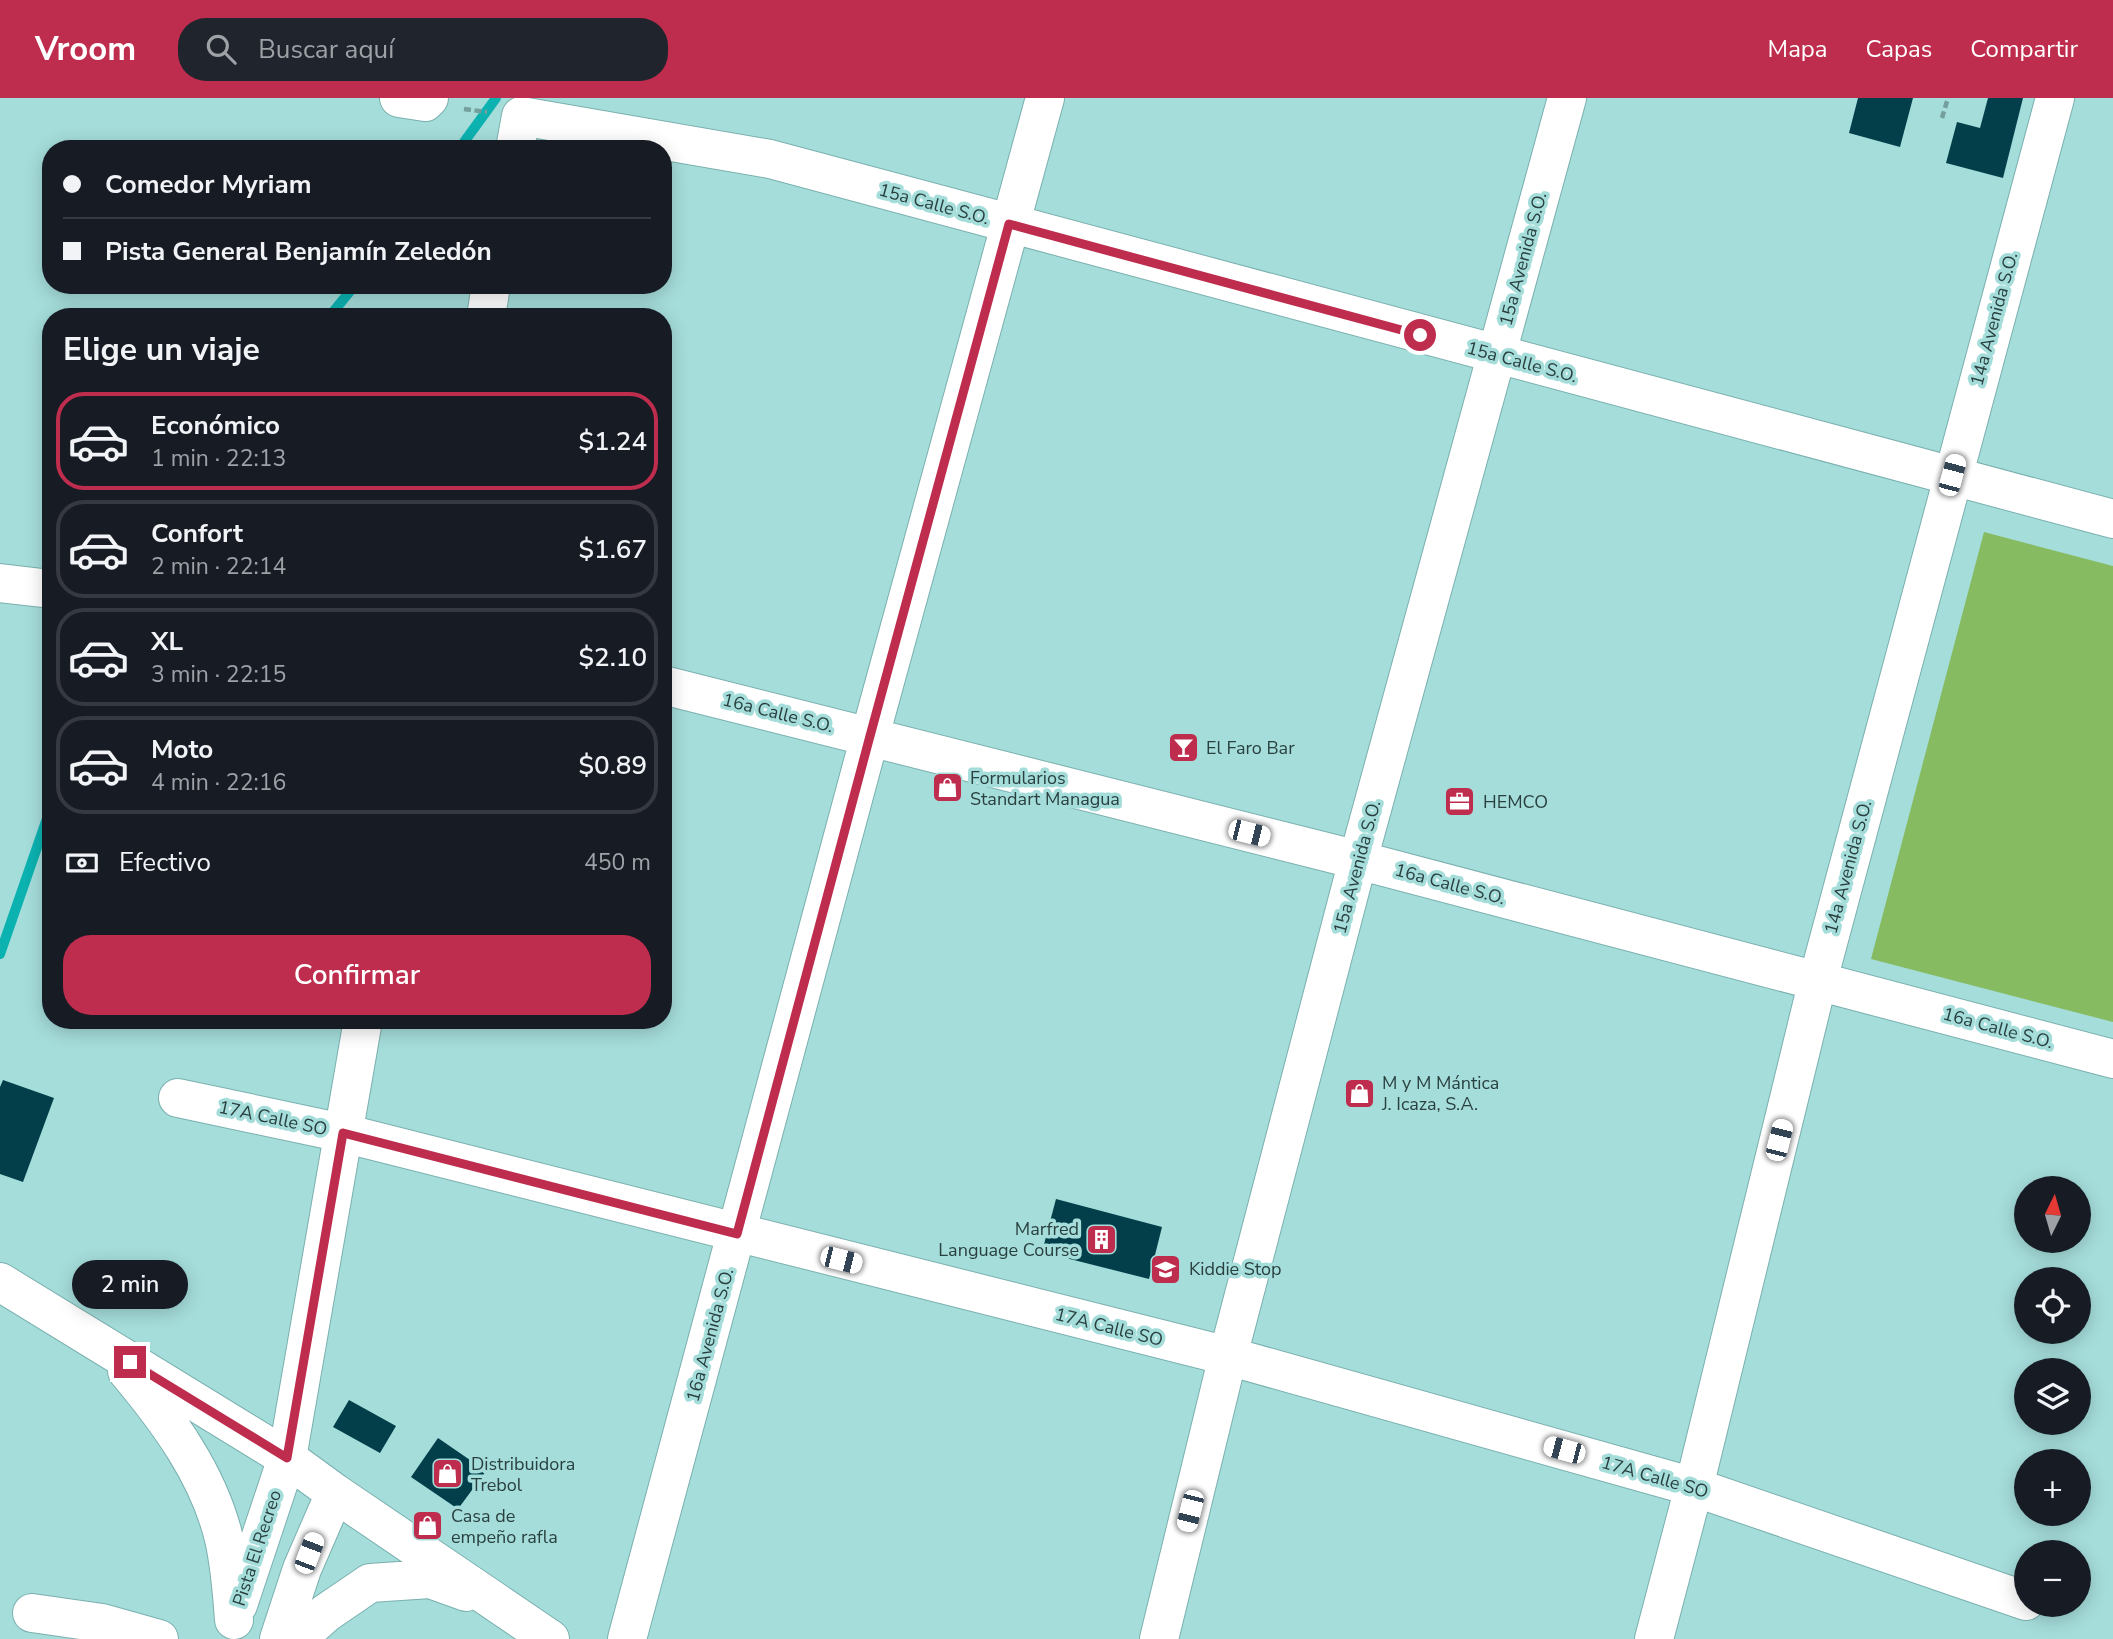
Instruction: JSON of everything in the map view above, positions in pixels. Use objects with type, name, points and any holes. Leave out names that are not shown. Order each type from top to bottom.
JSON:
[{"type":"street","name":"16a Avenida S.O.","points":[[627,1639],[1045,98]]},
{"type":"street","name":"15a Avenida S.O.","points":[[1159,1639],[1228,1356],[1358,860],[1567,98]]},
{"type":"street","name":"14a Avenida S.O.","points":[[1654,1639],[1694,1487],[1818,980],[2054,98]]},
{"type":"street","name":"15a Calle S.O.","points":[[518,132],[593,140]]},
{"type":"street","name":"15a Calle S.O.","points":[[672,148],[770,159],[2113,519]]},
{"type":"street","points":[[0,583],[42,588]]},
{"type":"street","name":"16a Calle S.O.","points":[[672,687],[1358,860],[2113,1059]]},
{"type":"street","name":"Pista El Recreo","points":[[230,1629],[287,1458],[361,1029]]},
{"type":"street","name":"17A Calle SO","points":[[178,1098],[343,1133],[1228,1356],[1694,1487],[2014,1596]]},
{"type":"street","points":[[0,1282],[287,1458],[550,1639]]},
{"type":"street","points":[[108,1348],[179,1438],[207,1494],[223,1537],[231,1578],[230,1629]]},
{"type":"street","points":[[279,1639],[302,1569],[335,1493]]},
{"type":"street","points":[[297,1639],[326,1614],[370,1583],[430,1579],[506,1607]]},
{"type":"street","points":[[32,1613],[102,1623],[159,1639]]},
{"type":"path","points":[[1942,118],[1948,98]]},
{"type":"green space","points":[[1984,532],[2113,566],[2113,1022],[1871,959]]},
{"type":"building","points":[[1858,98],[1913,98],[1900,147],[1849,133]]},
{"type":"building","points":[[1988,98],[2023,98],[2003,178],[1946,163],[1957,122],[1980,128]]},
{"type":"building","points":[[3,1080],[54,1098],[23,1182],[0,1174],[0,1087]]},
{"type":"building","name":"Marfred Language Course","points":[[1056,1199],[1162,1227],[1149,1279],[1042,1252]]},
{"type":"building","points":[[349,1400],[396,1426],[380,1453],[333,1427]]},
{"type":"building","name":"Distribuidora Trebol","points":[[438,1438],[486,1471],[458,1509],[411,1477]]},
{"type":"waterway","points":[[466,140],[496,98]]},
{"type":"waterway","points":[[336,308],[348,294]]},
{"type":"waterway","points":[[0,954],[42,833]]},
{"type":"place","name":"El Faro Bar","points":[[1183,748]]},
{"type":"place","name":"Formularios Standart Managua","points":[[947,788]]},
{"type":"place","name":"HEMCO","points":[[1460,802]]},
{"type":"place","name":"M y M Mántica J. Icaza, S.A.","points":[[1359,1093]]},
{"type":"place","name":"Marfred Language Course","points":[[1102,1239]]},
{"type":"place","name":"Kiddie Stop","points":[[1166,1269]]},
{"type":"place","name":"Distribuidora Trebol","points":[[448,1474]]},
{"type":"place","name":"Casa de empeño rafla","points":[[428,1526]]},
{"type":"route","points":[[130,1362],[287,1458],[343,1133],[737,1234],[1009,224],[1420,335]]}]
